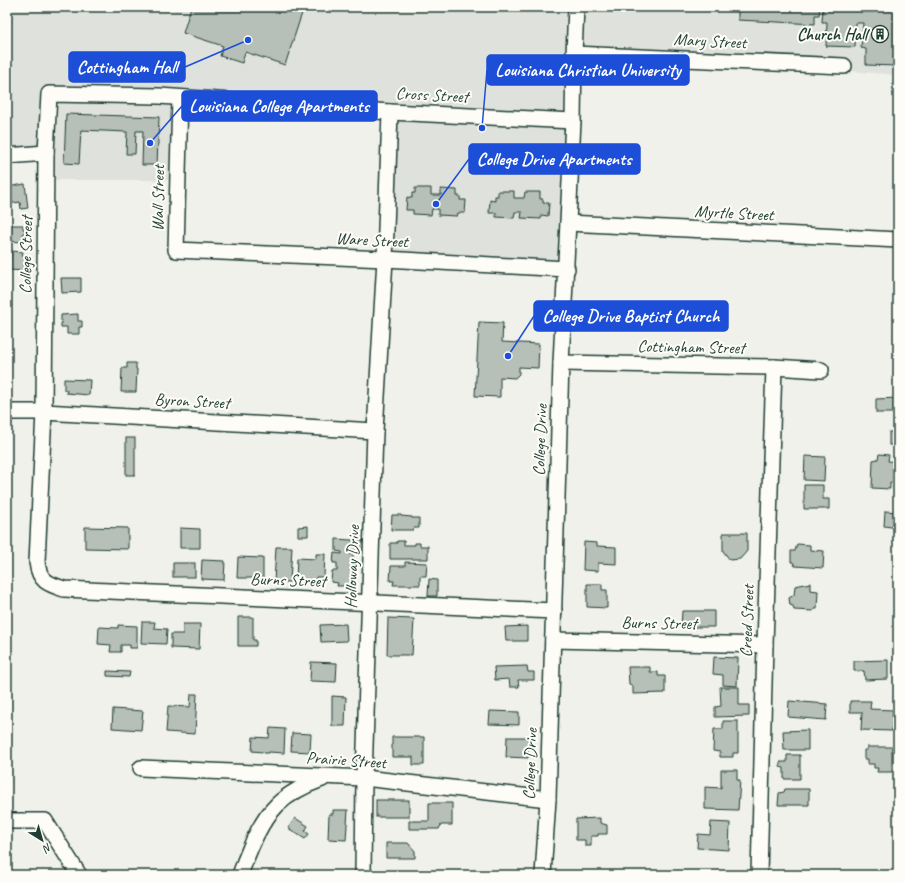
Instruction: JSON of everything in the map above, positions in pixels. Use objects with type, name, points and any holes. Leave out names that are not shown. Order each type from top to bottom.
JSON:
[{"type":"street","name":"College Drive","points":[[544,875],[548,799],[562,364],[573,121],[576,7]]},
{"type":"street","name":"Mary Street","points":[[574,54],[844,66]]},
{"type":"street","name":"Cross Street","points":[[49,94],[160,96],[390,112],[573,121]]},
{"type":"street","name":"College Street","points":[[46,582],[40,576],[37,562],[44,412],[46,154],[49,94]]},
{"type":"street","name":"Wall Street","points":[[176,250],[180,98]]},
{"type":"street","name":"Holloway Drive","points":[[363,875],[364,778],[375,431],[385,259],[390,112]]},
{"type":"street","points":[[7,156],[46,154]]},
{"type":"street","name":"Myrtle Street","points":[[568,223],[898,240]]},
{"type":"street","name":"Ware Street","points":[[176,250],[566,269]]},
{"type":"street","name":"Cottingham Street","points":[[562,364],[774,367],[821,370]]},
{"type":"street","name":"Creed Street","points":[[759,875],[774,367]]},
{"type":"street","name":"Byron Street","points":[[7,412],[44,412],[375,431]]},
{"type":"street","name":"Burns Street","points":[[46,582],[64,589],[554,611]]},
{"type":"street","name":"Burns Street","points":[[553,640],[765,645]]},
{"type":"street","name":"Prairie Street","points":[[141,768],[364,778],[548,799]]},
{"type":"street","points":[[240,875],[255,837],[265,819],[277,804],[291,793],[307,784],[329,777]]},
{"type":"street","points":[[7,821],[45,821],[79,875]]},
{"type":"shaded area","points":[[7,7],[898,7],[898,75],[570,49],[561,258],[558,261],[395,254],[392,249],[398,110],[175,96],[171,180],[54,180],[54,146],[7,149]]},
{"type":"building","points":[[191,7],[304,7],[285,65],[245,52],[242,63],[220,56],[223,46],[183,33]]},
{"type":"building","points":[[734,7],[820,7],[819,15],[815,15],[815,24],[738,20],[738,11],[734,10]]},
{"type":"building","name":"Church Hall","points":[[823,7],[866,10],[866,7],[898,7],[898,66],[866,65],[866,49],[861,48],[863,23],[856,23],[855,47],[826,46],[827,22],[822,22]]},
{"type":"building","points":[[66,114],[159,117],[157,165],[142,165],[143,131],[136,131],[135,154],[126,154],[127,132],[81,130],[79,164],[64,163]]},
{"type":"building","points":[[25,184],[28,208],[21,209],[20,202],[7,204],[7,187]]},
{"type":"building","points":[[415,188],[431,188],[431,195],[441,195],[441,189],[457,190],[457,196],[460,196],[460,200],[466,200],[465,213],[458,213],[457,216],[438,215],[438,209],[432,209],[431,215],[413,214],[413,210],[406,210],[407,197],[412,198],[412,193],[415,193]]},
{"type":"building","points":[[498,191],[514,191],[514,198],[524,198],[525,192],[540,192],[540,199],[543,199],[543,203],[549,203],[548,216],[541,215],[541,219],[521,218],[522,212],[515,212],[514,218],[496,217],[496,213],[489,213],[490,200],[495,201],[495,196],[498,196]]},
{"type":"building","points":[[9,225],[23,225],[25,234],[23,233],[22,242],[8,241]]},
{"type":"building","points":[[11,251],[23,252],[22,256],[27,256],[27,264],[24,264],[24,271],[9,270]]},
{"type":"building","points":[[61,278],[81,278],[81,292],[62,293]]},
{"type":"building","points":[[78,314],[78,321],[82,321],[82,327],[79,327],[79,334],[67,334],[67,327],[61,327],[61,315]]},
{"type":"building","points":[[479,322],[503,323],[502,342],[539,344],[538,368],[519,367],[519,374],[515,378],[500,377],[500,397],[475,396]]},
{"type":"building","points":[[127,363],[136,363],[136,392],[121,392],[122,368],[127,368]]},
{"type":"building","points":[[64,379],[90,380],[89,395],[66,393],[67,390],[64,390]]},
{"type":"building","points":[[898,398],[898,413],[876,413],[876,399]]},
{"type":"building","points":[[889,432],[898,432],[898,445],[889,445]]},
{"type":"building","points":[[126,438],[135,438],[135,475],[126,475]]},
{"type":"building","points":[[879,454],[889,455],[888,461],[898,462],[898,483],[890,483],[890,489],[872,488],[873,460],[878,459]]},
{"type":"building","points":[[805,456],[825,457],[824,481],[804,480]]},
{"type":"building","points":[[804,485],[823,485],[823,499],[829,499],[829,509],[804,509]]},
{"type":"building","points":[[885,511],[898,512],[898,528],[884,526]]},
{"type":"building","points":[[392,515],[419,518],[419,528],[414,528],[413,530],[391,530]]},
{"type":"building","points":[[308,526],[308,536],[298,536],[298,527]]},
{"type":"building","points":[[85,527],[128,528],[128,549],[85,548]]},
{"type":"building","points":[[180,528],[200,529],[200,548],[180,548]]},
{"type":"building","points":[[723,533],[747,533],[747,551],[740,559],[730,560],[723,551]]},
{"type":"building","points":[[336,539],[365,541],[364,551],[352,551],[352,553],[350,553],[353,555],[352,581],[350,581],[350,586],[337,586],[338,583],[331,582],[332,571],[337,571],[337,563],[333,563],[334,553],[342,554],[342,552],[336,551]]},
{"type":"building","points":[[397,541],[404,541],[404,545],[415,545],[415,543],[420,543],[420,546],[428,546],[428,559],[390,559],[390,543],[397,543]]},
{"type":"building","points":[[584,542],[597,543],[597,546],[616,547],[616,564],[598,563],[598,571],[583,570]]},
{"type":"building","points":[[797,544],[810,545],[810,550],[824,551],[823,568],[795,566],[793,562],[791,562],[791,551],[795,551]]},
{"type":"building","points":[[276,547],[292,547],[290,582],[274,582]]},
{"type":"building","points":[[316,554],[325,554],[324,577],[316,577],[316,581],[296,580],[297,558],[316,559]]},
{"type":"building","points":[[238,557],[263,558],[263,578],[237,578]]},
{"type":"building","points":[[202,560],[225,561],[224,580],[201,579]]},
{"type":"building","points":[[405,562],[427,563],[426,576],[420,576],[420,585],[393,585],[394,581],[390,581],[391,566],[405,566]]},
{"type":"building","points":[[173,563],[195,563],[195,577],[173,577]]},
{"type":"building","points":[[429,579],[437,580],[437,596],[428,596]]},
{"type":"building","points":[[810,583],[810,590],[818,591],[817,609],[814,609],[813,611],[794,610],[793,606],[790,605],[789,598],[794,595],[795,586]]},
{"type":"building","points":[[587,584],[602,584],[602,590],[607,590],[607,608],[587,607]]},
{"type":"building","points":[[682,611],[714,611],[714,627],[681,627]]},
{"type":"building","points":[[238,617],[253,617],[253,640],[256,640],[256,646],[238,646]]},
{"type":"building","points":[[388,618],[414,619],[412,655],[387,655]]},
{"type":"building","points":[[142,622],[155,622],[154,628],[167,629],[166,644],[141,643]]},
{"type":"building","points":[[183,624],[200,624],[199,649],[171,648],[171,634],[183,634]]},
{"type":"building","points":[[346,624],[347,641],[321,642],[320,625]]},
{"type":"building","points":[[118,625],[137,626],[137,648],[130,648],[130,645],[121,645],[121,652],[110,652],[111,645],[98,644],[99,627],[118,628]]},
{"type":"building","points":[[527,626],[527,641],[506,641],[505,627]]},
{"type":"building","points":[[714,657],[738,658],[737,686],[723,685],[723,675],[713,674]]},
{"type":"building","points":[[888,660],[888,679],[865,680],[864,671],[854,671],[854,661]]},
{"type":"building","points":[[311,662],[337,663],[336,682],[310,681]]},
{"type":"building","points":[[527,666],[528,672],[534,672],[534,680],[518,680],[519,687],[510,687],[509,679],[495,680],[494,667]]},
{"type":"building","points":[[628,667],[650,667],[650,672],[658,672],[658,676],[665,676],[665,693],[633,694],[633,686],[629,684]]},
{"type":"building","points":[[107,671],[130,672],[129,677],[107,676]]},
{"type":"building","points":[[720,687],[739,687],[739,705],[749,705],[749,716],[715,717],[715,707],[721,706]]},
{"type":"building","points":[[191,694],[197,694],[195,734],[166,732],[168,706],[190,707]]},
{"type":"building","points":[[332,696],[346,697],[345,726],[332,726]]},
{"type":"building","points":[[789,701],[827,704],[826,720],[788,717]]},
{"type":"building","points":[[850,701],[871,701],[870,709],[893,710],[892,731],[861,730],[862,712],[850,712]]},
{"type":"building","points":[[113,709],[143,711],[141,730],[112,728]]},
{"type":"building","points":[[490,711],[519,712],[519,725],[489,724]]},
{"type":"building","points":[[723,721],[738,721],[738,753],[733,753],[733,757],[720,757],[720,752],[713,751],[714,729],[723,729]]},
{"type":"building","points":[[270,728],[285,729],[284,753],[264,753],[252,751],[253,737],[269,738]]},
{"type":"building","points":[[808,730],[808,750],[784,750],[783,731]]},
{"type":"building","points":[[292,733],[311,734],[310,752],[291,751]]},
{"type":"building","points":[[392,737],[424,737],[424,765],[413,765],[413,757],[392,757]]},
{"type":"building","points":[[507,737],[529,737],[528,758],[506,757]]},
{"type":"building","points":[[867,747],[892,747],[892,772],[877,772],[878,768],[874,768],[874,764],[868,764],[868,759],[864,759],[864,750],[867,750]]},
{"type":"building","points":[[787,755],[800,755],[800,779],[784,779],[784,768],[780,767],[780,762],[787,762]]},
{"type":"building","points":[[721,770],[737,770],[737,780],[740,780],[738,810],[705,809],[705,787],[721,788]]},
{"type":"building","points":[[785,789],[809,789],[809,805],[778,805],[779,793],[784,792]]},
{"type":"building","points":[[376,800],[409,800],[409,817],[376,817]]},
{"type":"building","points":[[429,803],[452,803],[452,825],[441,825],[439,829],[409,829],[409,821],[429,821]]},
{"type":"building","points":[[333,810],[348,810],[346,840],[328,839],[329,814],[333,814]]},
{"type":"building","points":[[295,818],[308,826],[305,831],[309,834],[305,839],[288,828]]},
{"type":"building","points":[[600,818],[600,823],[607,825],[607,834],[591,836],[591,846],[585,846],[585,840],[576,840],[576,819]]},
{"type":"building","points":[[711,822],[730,823],[729,850],[697,848],[698,834],[710,835]]},
{"type":"building","points":[[386,843],[408,843],[415,851],[415,858],[386,858]]},
{"type":"place","name":"Church Hall","points":[[880,34]]},
{"type":"place","name":"Cottingham Hall","points":[[248,40]]},
{"type":"place","name":"Louisiana Christian University","points":[[482,128]]},
{"type":"place","name":"Louisiana College Apartments","points":[[150,143]]},
{"type":"place","name":"College Drive Apartments","points":[[436,204]]},
{"type":"place","name":"College Drive Baptist Church","points":[[508,356]]}]
